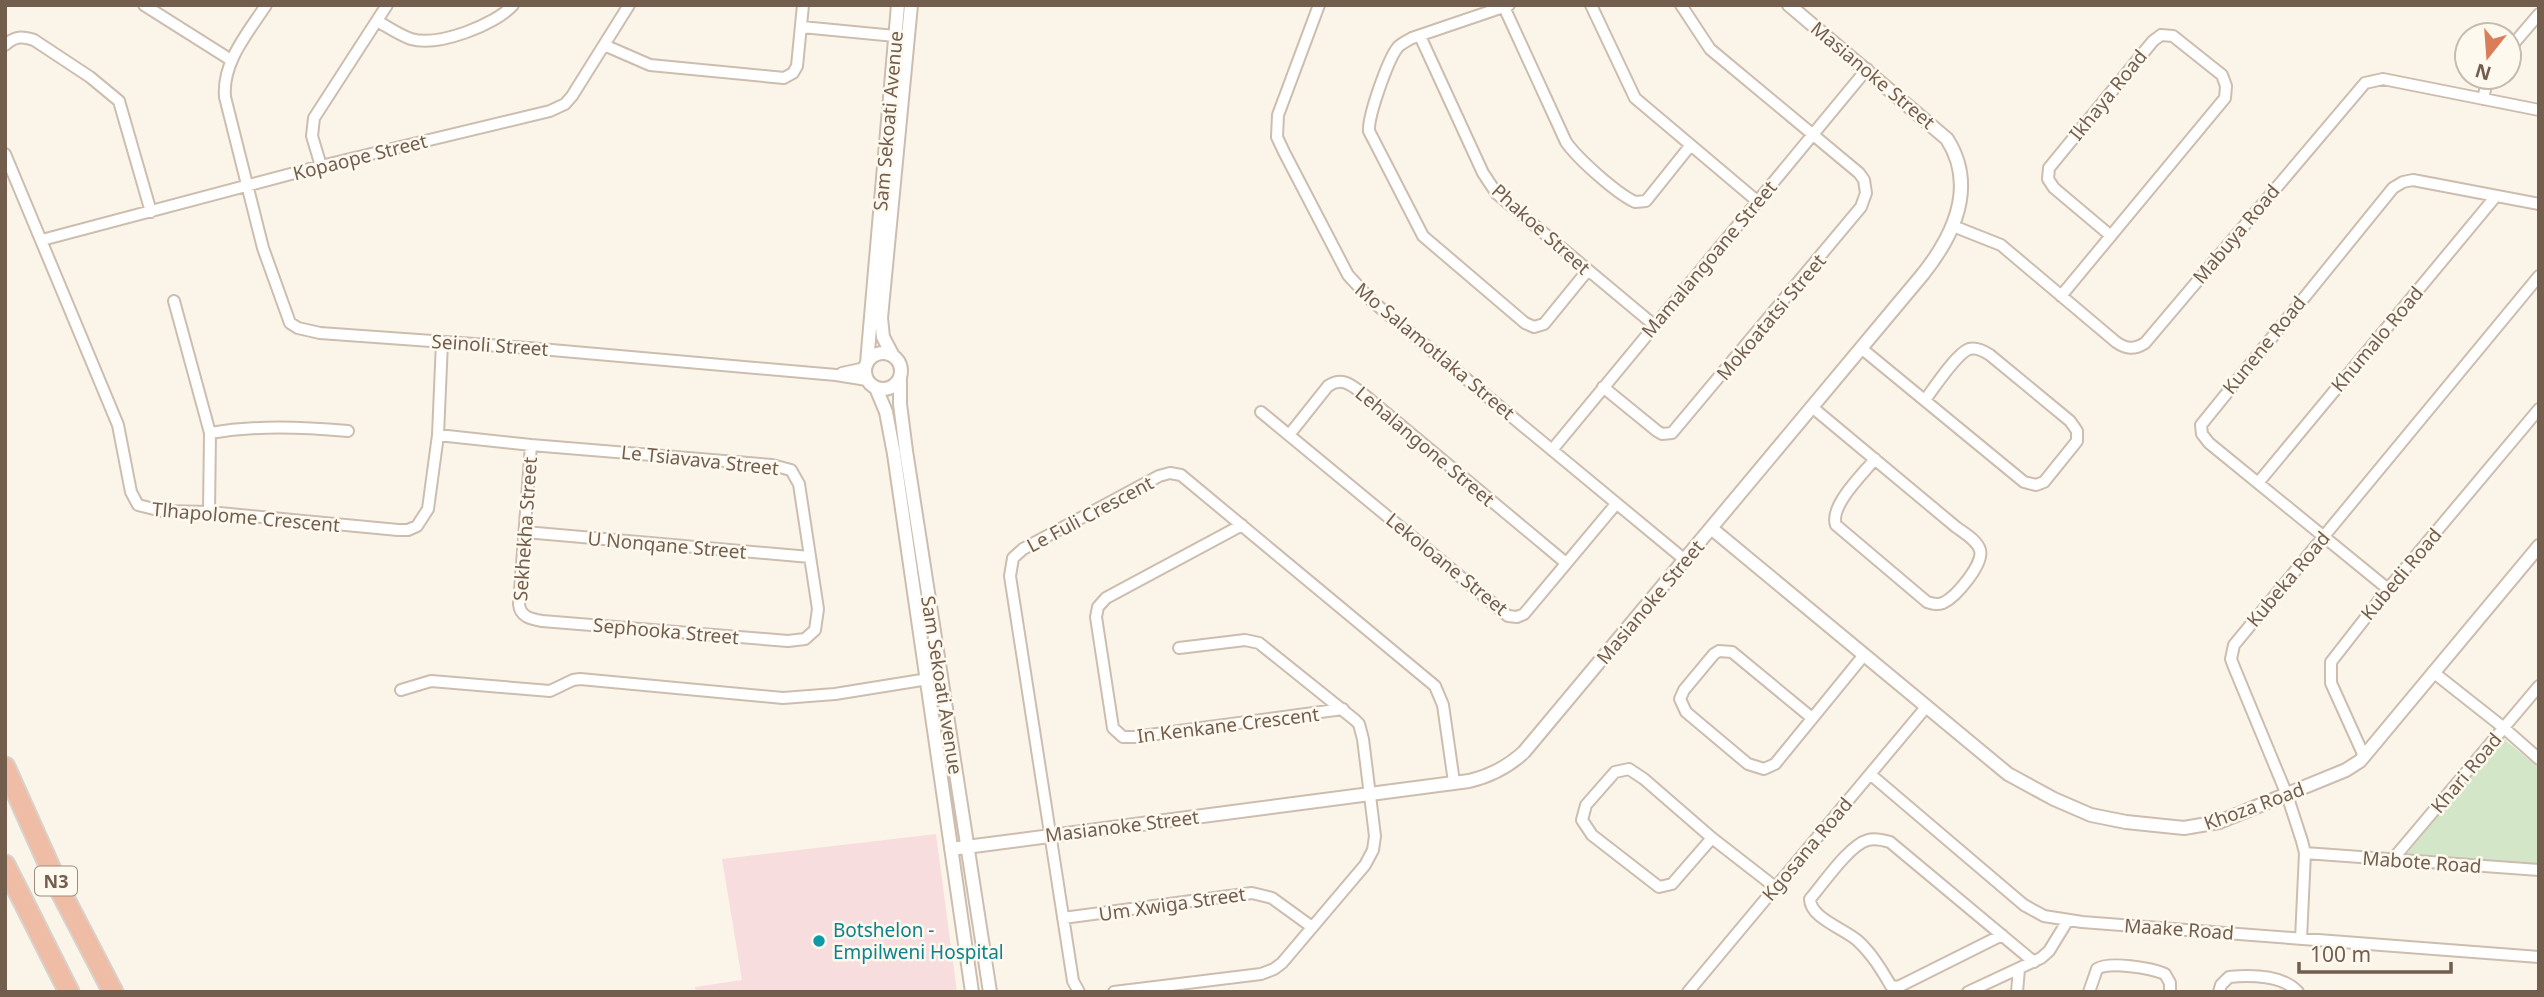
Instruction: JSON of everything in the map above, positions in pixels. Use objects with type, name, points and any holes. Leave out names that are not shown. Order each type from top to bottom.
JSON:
[{"type":"highway","name":"N3","points":[[5,767],[61,892],[113,992]]},
{"type":"highway","name":"N3","points":[[5,865],[69,992]]},
{"type":"street","points":[[144,5],[231,60]]},
{"type":"street","points":[[247,186],[224,85],[231,60],[266,5]]},
{"type":"street","points":[[321,166],[312,136],[314,118],[387,5]]},
{"type":"street","points":[[377,21],[400,34],[424,41],[480,27],[497,20],[513,5]]},
{"type":"street","name":"Kopaope Street","points":[[42,240],[321,166],[550,111],[565,104],[572,96],[629,5]]},
{"type":"street","points":[[604,45],[650,65],[784,78],[793,73],[797,66],[803,5]]},
{"type":"street","name":"Sam Sekoati Avenue","points":[[898,5],[869,375],[886,412],[894,454],[972,992]]},
{"type":"street","name":"Sam Sekoati Avenue","points":[[893,356],[883,337],[881,318],[911,5]]},
{"type":"street","name":"Mo Salamotlaka Street","points":[[1319,5],[1278,115],[1277,137],[1356,287],[1685,560]]},
{"type":"street","points":[[1591,5],[1632,94],[1757,201]]},
{"type":"street","points":[[1681,5],[1710,49],[1814,134]]},
{"type":"street","name":"Masianoke Street","points":[[951,849],[1454,782],[1488,775],[1518,757],[1941,251],[1953,226],[1960,180],[1952,147],[1942,132],[1789,5]]},
{"type":"street","points":[[1588,271],[1548,320],[1534,327],[1525,323],[1423,236],[1373,141],[1369,124],[1396,51],[1405,42],[1506,6],[1566,142],[1575,154],[1622,194],[1635,202],[1646,201],[1690,146]]},
{"type":"street","points":[[2523,33],[2539,14]]},
{"type":"street","points":[[802,27],[895,36]]},
{"type":"street","name":"Ikhaya Road","points":[[2061,296],[2111,236],[2225,98],[2226,82],[2222,75],[2173,36],[2161,35],[2153,41],[2049,168],[2048,179],[2054,188],[2111,236]]},
{"type":"street","points":[[5,45],[23,36],[34,40],[119,100],[151,212]]},
{"type":"street","name":"Phakoe Street","points":[[1420,36],[1491,187],[1503,200],[1654,326]]},
{"type":"street","name":"Mamalangoane Street","points":[[1552,450],[1867,69]]},
{"type":"street","name":"Mabuya Road","points":[[1953,226],[2001,245],[2121,346],[2139,346],[2151,337],[2365,83],[2383,79],[2539,110]]},
{"type":"street","points":[[2483,99],[2485,91]]},
{"type":"street","name":"Mokoatatsi Street","points":[[1603,387],[1662,434],[1672,433],[1686,419],[1864,203],[1864,180],[1814,134]]},
{"type":"street","name":"Tlhapolome Crescent","points":[[5,153],[118,425],[133,500],[146,509],[408,530],[423,519],[428,509],[438,435],[442,342]]},
{"type":"street","name":"Kunene Road","points":[[2388,589],[2205,438],[2201,425],[2393,188],[2413,180],[2539,204]]},
{"type":"street","name":"Seinoli Street","points":[[247,186],[263,248],[290,323],[298,328],[320,333],[836,375],[869,375]]},
{"type":"street","name":"Khumalo Road","points":[[2258,483],[2496,196]]},
{"type":"street","name":"Kubeka Road","points":[[2301,939],[2305,853],[2287,795],[2234,667],[2231,652],[2238,639],[2539,276]]},
{"type":"street","points":[[174,301],[211,433],[209,513]]},
{"type":"street","points":[[1860,348],[2017,478],[2031,485],[2044,482],[2077,441],[2077,431],[2070,421],[1990,355],[1979,349],[1967,350],[1959,356],[1925,400]]},
{"type":"street","points":[[878,354],[893,356],[901,368],[897,383],[888,389],[869,375],[878,354]]},
{"type":"street","name":"Sam Sekoati Avenue","points":[[900,378],[900,404],[906,451],[990,992]]},
{"type":"street","name":"Lehalangone Street","points":[[1289,435],[1328,386],[1341,380],[1350,384],[1566,563]]},
{"type":"street","points":[[1812,407],[1875,459],[1973,541],[1980,551],[1979,562],[1963,585],[1953,596],[1939,604],[1923,599],[1845,534],[1834,521],[1838,506],[1875,459]]},
{"type":"street","name":"Kubedi Road","points":[[2364,756],[2331,683],[2330,668],[2336,653],[2539,409]]},
{"type":"street","name":"Lekoloane Street","points":[[1261,412],[1508,616],[1517,617],[1524,614],[1616,505]]},
{"type":"street","points":[[211,433],[267,426],[348,431]]},
{"type":"street","name":"Le Tsiavava Street","points":[[438,435],[785,468],[794,473],[799,484],[810,557],[818,617],[815,630],[810,636]]},
{"type":"street","name":"Sekhekha Street","points":[[522,613],[519,604],[531,445]]},
{"type":"street","name":"Le Fuli Crescent","points":[[1079,992],[1073,981],[1010,576],[1013,558],[1023,549],[1159,476],[1170,473],[1181,475],[1435,686],[1443,705],[1454,782]]},
{"type":"street","name":"In Kenkane Crescent","points":[[1242,525],[1106,598],[1098,607],[1097,617],[1114,728],[1123,737],[1134,737],[1343,709]]},
{"type":"street","name":"Khoza Road","points":[[1712,528],[2008,774],[2074,808],[2106,819],[2158,827],[2198,827],[2219,822],[2346,770],[2364,756],[2539,547]]},
{"type":"street","name":"U Nonqane Street","points":[[525,532],[810,557]]},
{"type":"street","name":"Sephooka Street","points":[[522,613],[542,621],[788,641],[810,636]]},
{"type":"street","points":[[1114,992],[1268,972],[1282,963],[1365,865],[1373,850],[1375,836],[1361,729],[1355,720],[1259,643],[1245,640],[1180,648]]},
{"type":"street","points":[[1812,718],[1732,652],[1719,651],[1714,654],[1684,690],[1680,699],[1682,708],[1691,717],[1748,764],[1764,769],[1775,764],[1864,655]]},
{"type":"street","points":[[2433,673],[2539,759]]},
{"type":"street","points":[[401,690],[431,681],[544,691],[580,679],[759,696],[809,697],[928,679]]},
{"type":"street","name":"Khari Road","points":[[2393,859],[2539,686]]},
{"type":"street","name":"Kgosana Road","points":[[1688,992],[1927,706]]},
{"type":"street","points":[[1712,838],[1672,884],[1659,887],[1592,835],[1584,825],[1583,815],[1586,805],[1615,772],[1629,769],[1775,887]]},
{"type":"street","name":"Maake Road","points":[[1870,774],[2024,905],[2044,916],[2539,957]]},
{"type":"street","points":[[2002,935],[1898,987],[1891,986],[1876,960],[1857,940],[1815,914],[1810,907],[1810,900],[1848,855],[1866,840],[1881,839],[1890,842],[2034,961]]},
{"type":"street","name":"Mabote Road","points":[[2305,853],[2539,870]]},
{"type":"street","name":"Um Xwiga Street","points":[[1063,918],[1252,893],[1272,898],[1312,927]]},
{"type":"street","points":[[1968,992],[2019,969],[2049,951],[2068,920]]},
{"type":"street","points":[[2090,992],[2096,969],[2110,965],[2153,969],[2165,974],[2170,983],[2170,992]]},
{"type":"street","points":[[2017,992],[2019,969]]},
{"type":"street","points":[[2219,992],[2221,985],[2229,977],[2238,976],[2287,983],[2298,992]]},
{"type":"shaded area","points":[[936,834],[957,992],[696,992],[695,987],[742,980],[722,859]]},
{"type":"green space","points":[[2504,739],[2539,768],[2539,867],[2406,855],[2496,742]]},
{"type":"place","name":"Botshelon - Empilweni Hospital","points":[[819,941]]}]
